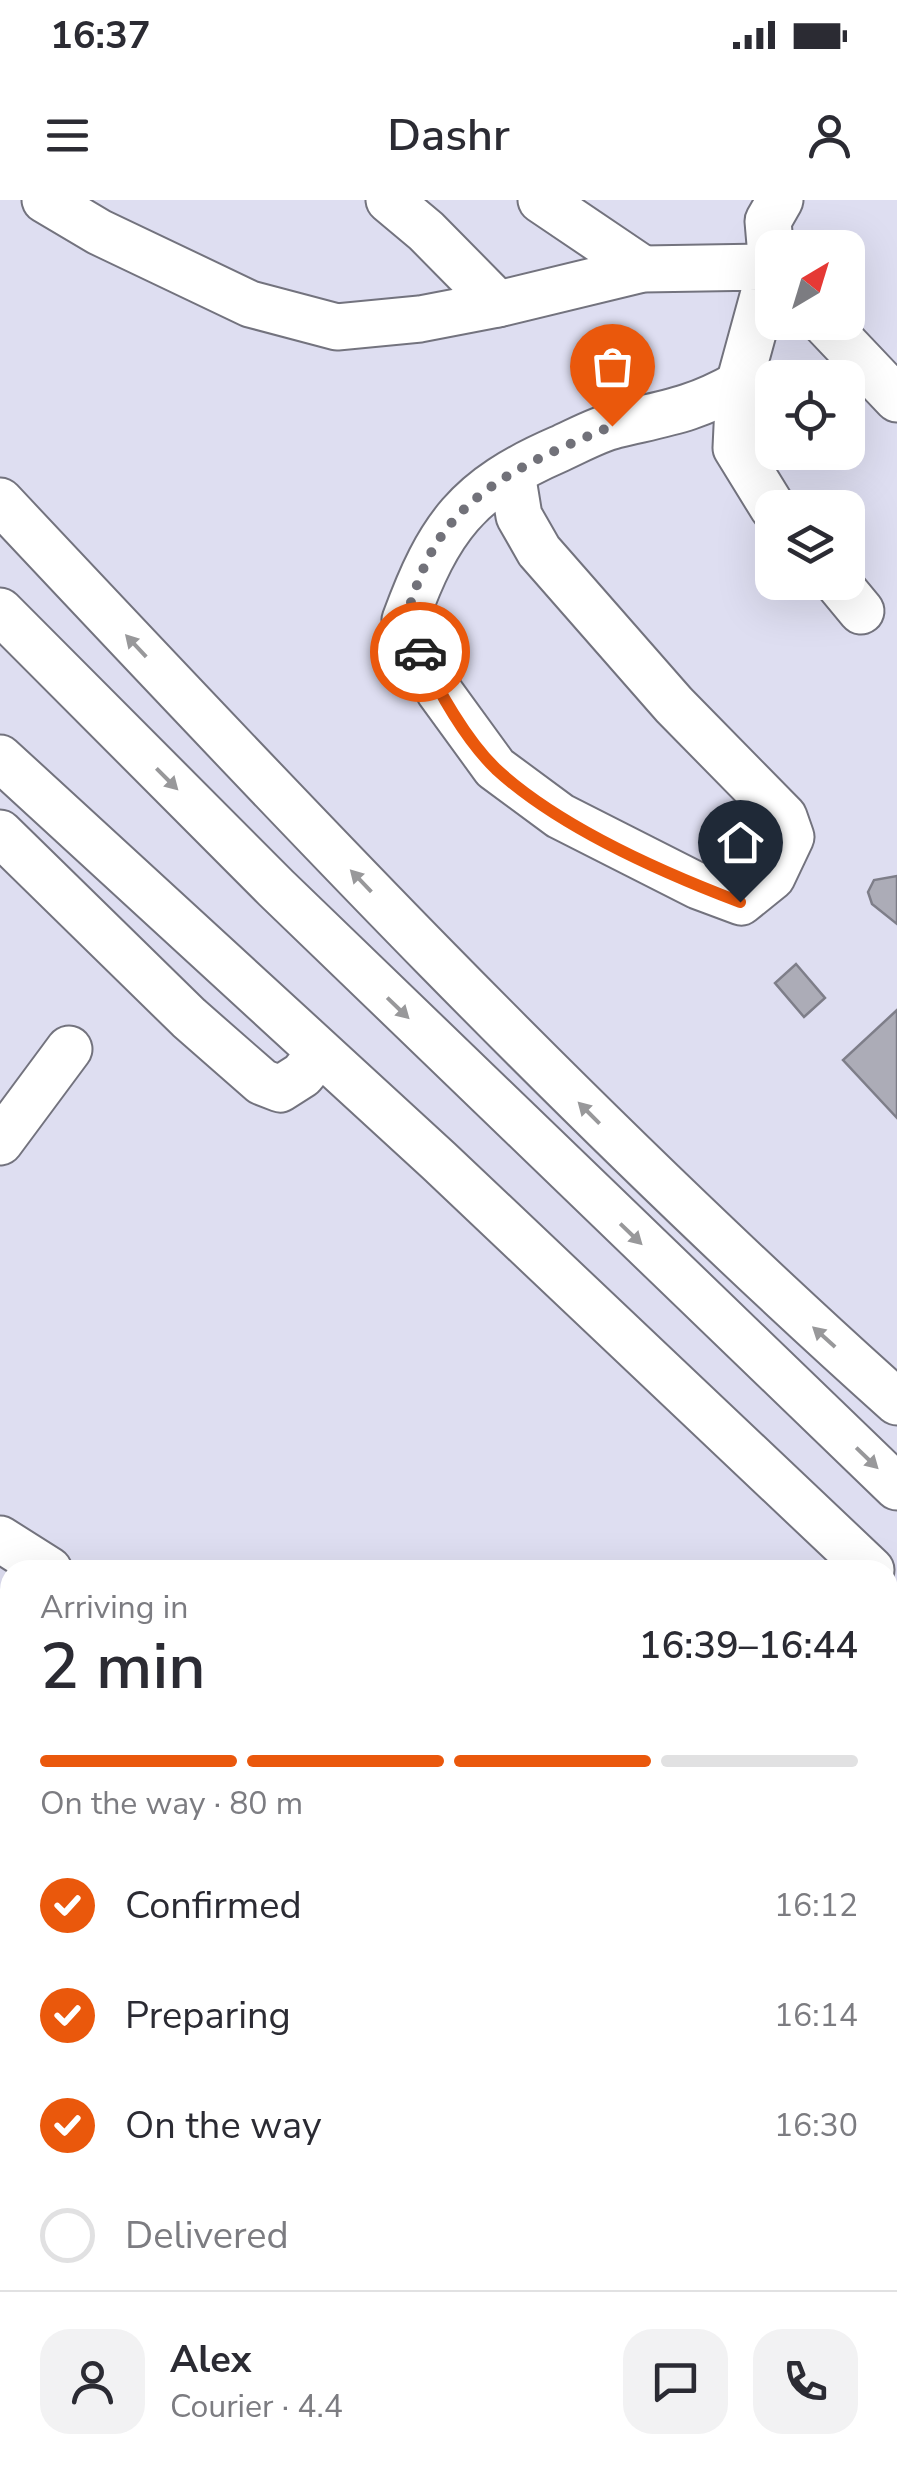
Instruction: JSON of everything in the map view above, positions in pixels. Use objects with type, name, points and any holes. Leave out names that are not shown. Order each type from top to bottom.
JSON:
[{"type":"lane","points":[[45,200],[100,232],[250,304],[337,328],[420,319],[498,304],[643,269],[755,268]]},
{"type":"lane","points":[[389,200],[426,230],[498,304]]},
{"type":"lane","points":[[541,200],[643,269]]},
{"type":"lane","points":[[561,200],[597,235]]},
{"type":"lane","points":[[755,328],[739,384],[736,448],[762,490]]},
{"type":"lane","points":[[841,340],[897,400]]},
{"type":"lane","points":[[512,473],[519,516],[538,551],[674,704],[784,818],[791,837],[772,877],[740,902],[698,886],[560,816],[495,768],[439,691],[405,620],[428,558],[473,498],[512,473],[612,426],[701,406],[739,384]]},
{"type":"lane","points":[[0,501],[515,1040],[789,1306],[897,1402]]},
{"type":"lane","points":[[0,611],[290,902],[897,1487]]},
{"type":"lane","points":[[0,758],[439,1161],[860,1560]]},
{"type":"lane","points":[[0,833],[189,1018],[262,1082],[313,1102],[371,1102]]},
{"type":"lane","points":[[0,1142],[69,1049]]},
{"type":"lane","points":[[280,1089],[302,1075],[320,1053]]},
{"type":"lane","points":[[0,1539],[33,1560]]},
{"type":"shaded area","points":[[0,200],[897,200],[897,1560],[0,1560]]},
{"type":"building","points":[[897,876],[897,924],[872,904],[868,892],[874,880]]},
{"type":"building","points":[[796,964],[825,998],[804,1017],[775,983]]},
{"type":"building","points":[[897,1010],[897,1118],[843,1060]]},
{"type":"way so far","points":[[420,652],[405,620],[428,558],[473,498],[532,461],[612,426]]},
{"type":"route","points":[[420,652],[439,691],[495,768],[560,816],[698,886],[740,902]]}]
